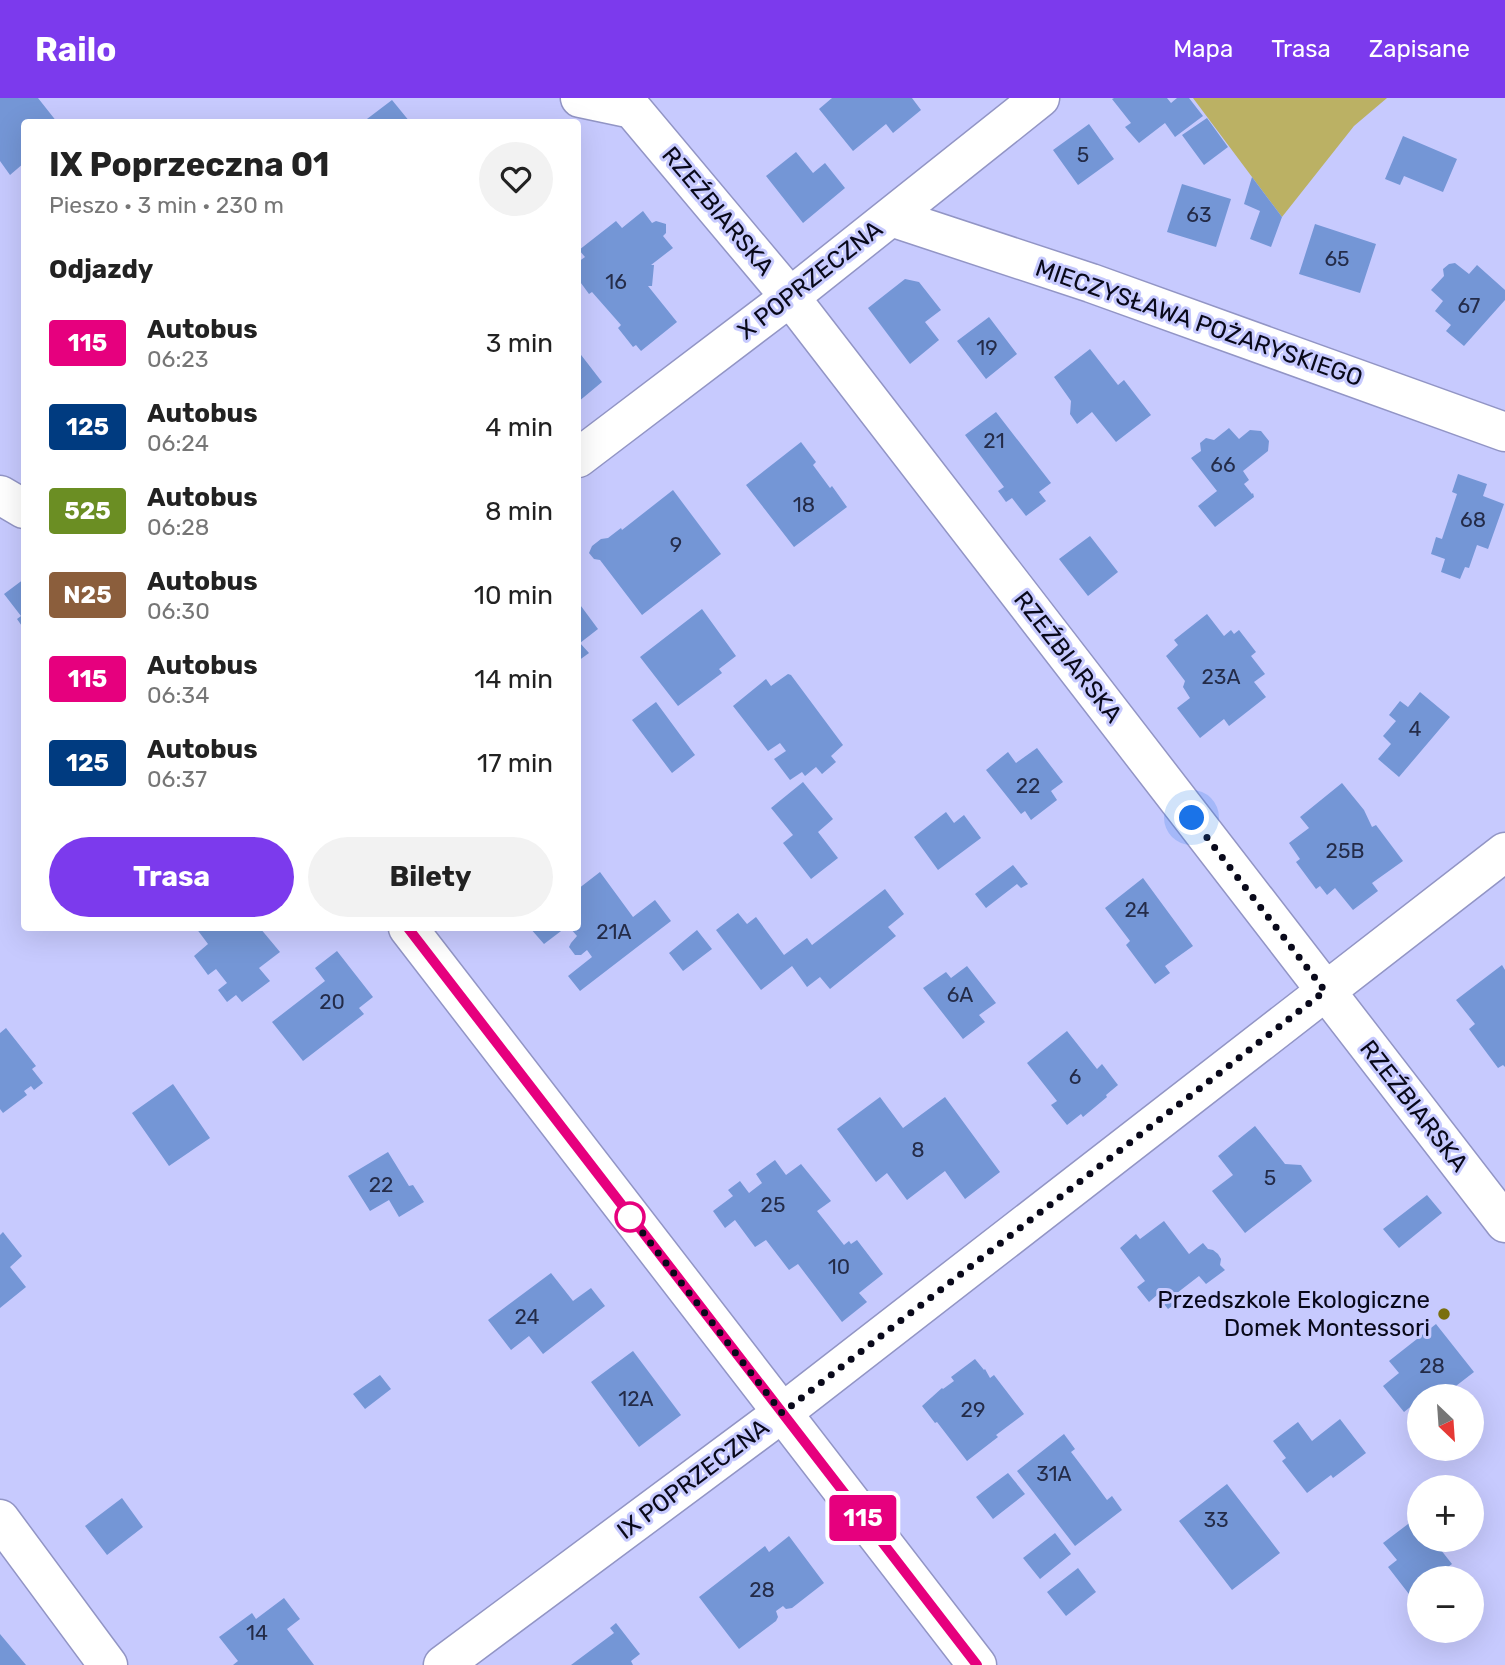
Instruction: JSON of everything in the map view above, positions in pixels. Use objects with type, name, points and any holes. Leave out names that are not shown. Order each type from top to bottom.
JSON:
[{"type":"street","points":[[580,98],[627,103]]},
{"type":"street","name":"X POPRZECZNA","points":[[581,456],[790,297],[1040,98]]},
{"type":"street","name":"RZEŹBIARSKA","points":[[627,103],[790,297],[1505,1223]]},
{"type":"street","name":"MIECZYSŁAWA POŻARYSKIEGO","points":[[891,217],[1091,283],[1505,432]]},
{"type":"street","points":[[0,495],[21,507]]},
{"type":"street","name":"IX POPRZECZNA","points":[[443,1665],[782,1413],[1505,852]]},
{"type":"street","points":[[410,931],[977,1665]]},
{"type":"street","points":[[0,1519],[108,1665]]},
{"type":"shaded area","points":[[1193,98],[1387,98],[1354,126],[1282,217]]},
{"type":"building","points":[[0,98],[38,98],[55,119],[21,119],[21,166],[10,175],[0,161]]},
{"type":"building","points":[[832,98],[912,98],[921,110],[893,133],[886,124],[853,151],[819,109]]},
{"type":"building","points":[[1167,98],[1171,103],[1177,98],[1189,98],[1203,116],[1175,137],[1165,123],[1139,143],[1125,127],[1131,123],[1112,99]]},
{"type":"building","points":[[392,100],[408,119],[367,119]]},
{"type":"building","points":[[1207,118],[1228,147],[1204,165],[1182,135]]},
{"type":"building","points":[[1089,124],[1114,159],[1078,185],[1053,150]]},
{"type":"building","points":[[1403,136],[1457,159],[1443,192],[1404,176],[1400,185],[1385,179]]},
{"type":"building","points":[[796,152],[813,173],[825,163],[845,188],[803,223],[766,176]]},
{"type":"building","points":[[1252,177],[1282,217],[1271,247],[1250,239],[1260,211],[1244,204]]},
{"type":"building","points":[[1182,184],[1231,199],[1216,247],[1167,232]]},
{"type":"building","points":[[643,211],[652,223],[656,221],[666,224],[666,233],[663,236],[673,248],[651,265],[654,265],[652,286],[648,286],[677,322],[641,351],[636,345],[633,347],[618,328],[621,325],[581,283],[581,260],[585,257],[581,248],[616,221],[622,228]]},
{"type":"building","points":[[1315,224],[1376,244],[1360,293],[1299,274]]},
{"type":"building","points":[[1455,263],[1469,274],[1477,265],[1505,290],[1505,300],[1464,346],[1446,331],[1451,325],[1435,311],[1443,301],[1431,290],[1444,276],[1443,269]]},
{"type":"building","points":[[905,279],[919,282],[941,310],[925,322],[939,340],[910,364],[868,308]]},
{"type":"building","points":[[989,317],[1017,354],[986,379],[957,341]]},
{"type":"building","points":[[1090,349],[1118,385],[1124,380],[1151,415],[1116,442],[1092,412],[1077,424],[1070,414],[1071,401],[1054,377]]},
{"type":"building","points":[[581,355],[602,382],[581,400]]},
{"type":"building","points":[[996,412],[1051,483],[1039,492],[1046,501],[1026,516],[1012,498],[1006,502],[998,491],[1004,487],[965,435]]},
{"type":"building","points":[[1229,428],[1239,439],[1250,430],[1261,431],[1269,441],[1268,451],[1243,471],[1249,480],[1244,484],[1254,497],[1215,527],[1198,506],[1217,491],[1191,458],[1201,451],[1200,443],[1206,438],[1214,440]]},
{"type":"building","points":[[801,442],[816,462],[813,465],[847,507],[794,547],[746,485]]},
{"type":"building","points":[[1458,474],[1487,484],[1483,496],[1504,504],[1488,549],[1477,545],[1469,568],[1465,567],[1460,579],[1441,572],[1445,559],[1431,554],[1436,537],[1442,539],[1457,494],[1452,492]]},
{"type":"building","points":[[673,490],[721,554],[642,615],[600,560],[594,559],[589,553],[592,546],[601,539],[608,538],[621,528],[622,530]]},
{"type":"building","points":[[1090,536],[1118,572],[1088,596],[1059,559]]},
{"type":"building","points":[[21,581],[21,616],[4,594]]},
{"type":"building","points":[[581,606],[598,629],[581,642]]},
{"type":"building","points":[[702,609],[736,656],[719,669],[722,673],[678,706],[640,657]]},
{"type":"building","points":[[1207,614],[1224,636],[1231,630],[1234,634],[1239,630],[1256,652],[1251,656],[1265,674],[1254,682],[1266,697],[1229,726],[1224,719],[1200,738],[1177,708],[1190,698],[1183,687],[1185,681],[1166,656],[1178,645],[1174,640]]},
{"type":"building","points":[[581,644],[589,653],[581,659]]},
{"type":"building","points":[[788,674],[843,745],[831,756],[836,762],[822,774],[816,767],[805,776],[802,772],[790,780],[774,759],[786,751],[780,743],[768,751],[733,706],[766,679],[771,686]]},
{"type":"building","points":[[1420,692],[1450,717],[1399,777],[1378,759],[1391,744],[1383,736],[1396,721],[1389,715],[1400,701],[1408,707]]},
{"type":"building","points":[[656,702],[695,755],[672,773],[632,720]]},
{"type":"building","points":[[1037,748],[1063,782],[1051,791],[1057,800],[1031,820],[1025,811],[1021,814],[986,770],[1008,752],[1016,763]]},
{"type":"building","points":[[803,782],[833,819],[818,832],[838,858],[811,879],[783,843],[793,835],[771,808]]},
{"type":"building","points":[[1342,783],[1364,810],[1372,827],[1376,825],[1403,861],[1372,883],[1378,891],[1353,910],[1335,888],[1327,895],[1320,886],[1316,889],[1296,862],[1300,859],[1289,843],[1309,828],[1300,817]]},
{"type":"building","points":[[946,812],[954,823],[964,815],[981,838],[938,870],[914,837]]},
{"type":"building","points":[[1013,865],[1028,884],[1021,888],[1017,884],[986,908],[975,894]]},
{"type":"building","points":[[600,872],[633,917],[655,900],[671,921],[580,991],[568,976],[592,957],[587,950],[581,955],[575,955],[569,947],[577,936],[573,931],[581,931],[581,887]]},
{"type":"building","points":[[1143,878],[1193,946],[1165,966],[1170,973],[1155,984],[1126,945],[1130,941],[1105,908]]},
{"type":"building","points":[[885,889],[904,914],[888,927],[896,936],[830,989],[820,977],[807,987],[792,966],[761,990],[716,930],[738,913],[747,924],[756,917],[784,955],[807,938],[812,945]]},
{"type":"building","points":[[697,930],[712,949],[683,971],[669,953]]},
{"type":"building","points":[[198,931],[262,931],[280,952],[259,968],[270,981],[242,1002],[236,995],[227,1002],[218,990],[227,983],[216,969],[208,975],[194,956],[208,944]]},
{"type":"building","points":[[533,931],[561,931],[544,944]]},
{"type":"building","points":[[337,951],[373,997],[359,1008],[364,1014],[303,1061],[272,1022],[325,981],[315,968]]},
{"type":"building","points":[[1502,965],[1505,970],[1505,1067],[1503,1065],[1498,1068],[1469,1029],[1475,1024],[1456,1000]]},
{"type":"building","points":[[967,966],[996,1003],[979,1015],[985,1022],[963,1039],[923,988],[946,972],[951,978]]},
{"type":"building","points":[[6,1028],[36,1066],[32,1069],[43,1083],[34,1090],[31,1086],[24,1091],[27,1095],[3,1113],[0,1109],[0,1033]]},
{"type":"building","points":[[1067,1031],[1097,1069],[1102,1064],[1118,1085],[1083,1117],[1081,1114],[1067,1125],[1051,1105],[1057,1101],[1027,1063]]},
{"type":"building","points":[[173,1084],[210,1138],[169,1166],[132,1113]]},
{"type":"building","points":[[880,1097],[903,1128],[945,1097],[1000,1172],[965,1199],[945,1171],[907,1200],[887,1173],[876,1182],[837,1129]]},
{"type":"building","points":[[1255,1126],[1285,1164],[1301,1165],[1312,1181],[1245,1233],[1212,1191],[1233,1175],[1218,1156]]},
{"type":"building","points":[[388,1152],[409,1186],[413,1185],[424,1202],[399,1217],[389,1200],[370,1211],[348,1176]]},
{"type":"building","points":[[775,1160],[786,1175],[801,1164],[831,1201],[817,1211],[844,1245],[857,1240],[883,1274],[859,1293],[867,1302],[842,1322],[798,1264],[789,1270],[766,1240],[755,1247],[735,1220],[725,1228],[713,1211],[733,1196],[728,1190],[740,1181],[749,1193],[762,1183],[756,1174]]},
{"type":"building","points":[[1427,1195],[1442,1213],[1399,1248],[1383,1229]]},
{"type":"building","points":[[1164,1221],[1189,1254],[1203,1243],[1218,1254],[1220,1265],[1225,1270],[1206,1284],[1199,1276],[1177,1293],[1181,1299],[1168,1309],[1157,1295],[1149,1302],[1137,1287],[1145,1281],[1120,1248],[1136,1234],[1140,1239]]},
{"type":"building","points":[[3,1232],[22,1256],[10,1267],[26,1287],[0,1308],[0,1235]]},
{"type":"building","points":[[551,1273],[573,1301],[591,1288],[605,1306],[543,1354],[529,1336],[511,1350],[488,1320]]},
{"type":"building","points":[[1436,1324],[1474,1372],[1458,1384],[1407,1384],[1407,1410],[1404,1412],[1383,1386],[1399,1373],[1389,1361]]},
{"type":"building","points":[[633,1351],[681,1415],[639,1447],[591,1382]]},
{"type":"building","points":[[975,1359],[990,1378],[994,1375],[1024,1414],[967,1461],[922,1406],[954,1381],[951,1377]]},
{"type":"building","points":[[380,1375],[391,1389],[365,1409],[353,1394]]},
{"type":"building","points":[[1340,1419],[1366,1453],[1333,1478],[1331,1475],[1307,1493],[1282,1461],[1286,1458],[1273,1441],[1298,1422],[1312,1441]]},
{"type":"building","points":[[1064,1434],[1075,1449],[1071,1452],[1107,1500],[1112,1496],[1122,1510],[1075,1546],[1017,1471]]},
{"type":"building","points":[[1008,1473],[1025,1494],[993,1519],[976,1497]]},
{"type":"building","points":[[1227,1484],[1280,1553],[1232,1590],[1179,1521]]},
{"type":"building","points":[[122,1498],[143,1527],[107,1555],[85,1526]]},
{"type":"building","points":[[1407,1525],[1407,1552],[1442,1552],[1452,1564],[1407,1566],[1407,1592],[1388,1567],[1397,1560],[1383,1543]]},
{"type":"building","points":[[1055,1533],[1071,1554],[1040,1579],[1023,1558]]},
{"type":"building","points":[[789,1536],[824,1583],[792,1608],[786,1609],[783,1606],[776,1611],[776,1621],[739,1649],[699,1597],[765,1546],[769,1552]]},
{"type":"building","points":[[1078,1568],[1096,1592],[1066,1616],[1047,1592]]},
{"type":"building","points":[[284,1598],[300,1619],[287,1629],[314,1665],[233,1665],[238,1661],[219,1637],[252,1613],[256,1619]]},
{"type":"building","points":[[616,1623],[640,1654],[631,1661],[633,1665],[571,1665],[614,1633],[610,1628]]},
{"type":"building","points":[[0,1634],[26,1665],[0,1665]]},
{"type":"bus line","name":"115","points":[[410,931],[977,1665]]},
{"type":"place","name":"Przedszkole Ekologiczne Domek Montessori","points":[[1444,1314]]},
{"type":"route","points":[[630,1217],[625,1210],[782,1413],[1325,991],[1192,818]]}]
